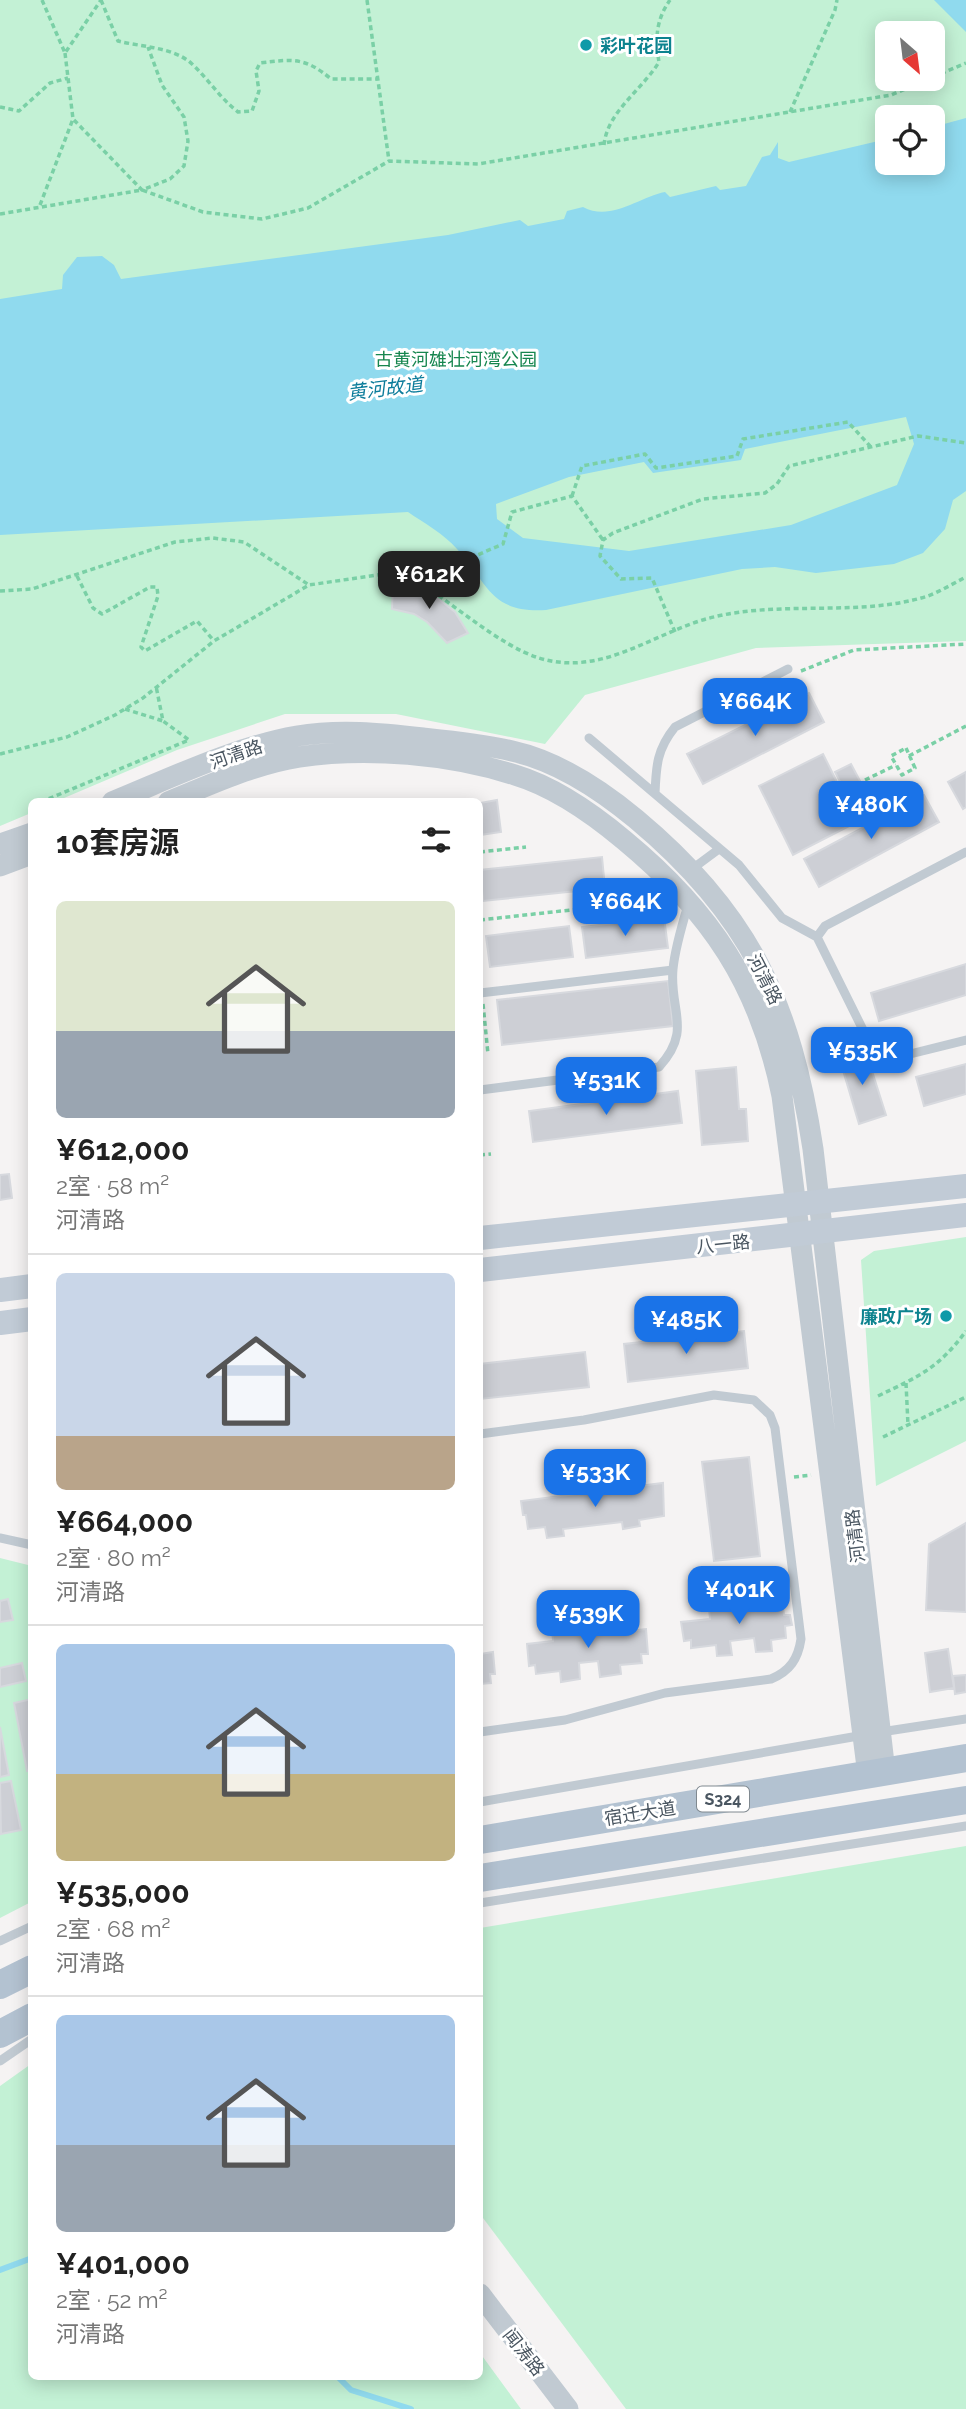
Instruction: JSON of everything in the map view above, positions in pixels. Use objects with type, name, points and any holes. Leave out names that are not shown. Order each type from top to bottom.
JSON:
[{"type":"main road","name":"八一路","points":[[483,1238],[966,1186]]},
{"type":"main road","name":"八一路","points":[[483,1270],[811,1235],[966,1215]]},
{"type":"main road","points":[[0,1290],[28,1286]]},
{"type":"main road","points":[[0,1323],[28,1320]]},
{"type":"main road","name":"宿迁大道","points":[[483,1839],[966,1758]]},
{"type":"main road","name":"S324","points":[[483,1878],[966,1800]]},
{"type":"main road","points":[[0,1986],[28,1971]]},
{"type":"main road","points":[[0,2034],[28,2019]]},
{"type":"street","name":"河清路","points":[[122,798],[209,763],[297,736],[360,731],[438,739],[513,751],[558,768],[614,802],[692,869],[732,919],[783,1017],[801,1075],[811,1235],[876,1773]]},
{"type":"street","name":"河清路","points":[[178,798],[248,771],[297,757],[361,754],[429,757],[516,775],[565,798],[606,824],[668,876],[689,900],[743,980],[768,1040],[808,1204]]},
{"type":"street","points":[[0,844],[28,834]]},
{"type":"street","points":[[0,866],[28,856]]},
{"type":"street","name":"闻涛路","points":[[483,2298],[568,2409]]},
{"type":"lane","points":[[655,794],[656,760],[662,743],[676,727],[788,668]]},
{"type":"lane","points":[[589,738],[739,865],[782,918],[817,937],[871,1046],[894,1058],[966,1040]]},
{"type":"lane","points":[[692,869],[719,849]]},
{"type":"lane","points":[[817,937],[825,926],[966,852]]},
{"type":"lane","points":[[483,1090],[659,1067],[668,1057],[680,1030],[673,970],[689,900]]},
{"type":"lane","points":[[483,993],[673,970]]},
{"type":"lane","points":[[483,1434],[622,1414],[695,1396],[743,1396],[762,1405],[775,1429],[801,1639],[793,1663],[783,1674],[771,1679],[664,1693],[565,1720],[483,1732]]},
{"type":"lane","points":[[0,1538],[28,1544]]},
{"type":"lane","points":[[483,1801],[966,1719]]},
{"type":"lane","points":[[483,1903],[966,1826]]},
{"type":"lane","points":[[0,1941],[28,1928]]},
{"type":"lane","points":[[0,2061],[28,2042]]},
{"type":"path","points":[[40,205],[73,119],[65,53],[42,0]]},
{"type":"path","points":[[65,53],[101,0]]},
{"type":"path","points":[[101,0],[118,41],[148,46],[191,62],[222,100],[238,112],[252,111],[259,91],[257,71],[260,63],[287,60],[313,64],[331,79],[378,79]]},
{"type":"path","points":[[367,0],[389,161]]},
{"type":"path","points":[[604,145],[605,131],[612,118],[649,78],[659,62],[655,39],[659,18],[670,0]]},
{"type":"path","points":[[790,112],[837,0]]},
{"type":"path","points":[[0,214],[40,205],[142,190],[170,179],[184,166],[188,141],[184,117],[162,85],[148,46]]},
{"type":"path","points":[[945,72],[966,63]]},
{"type":"path","points":[[0,107],[19,111],[32,102],[37,92],[68,78]]},
{"type":"path","points":[[73,119],[142,190],[203,212],[262,219],[308,208],[389,161],[478,164],[604,145],[891,95],[900,91]]},
{"type":"path","points":[[572,496],[582,466],[645,454],[656,468],[737,456],[743,439],[848,422],[870,447]]},
{"type":"path","points":[[675,632],[652,578],[621,579],[600,556],[603,540],[613,533],[663,512],[703,499],[765,493],[777,484],[789,466],[918,436],[966,443]]},
{"type":"path","points":[[413,578],[431,559],[454,565],[503,544],[512,512],[572,496]]},
{"type":"path","points":[[572,496],[603,540]]},
{"type":"path","points":[[0,591],[32,589],[121,557],[175,542],[213,538],[244,542],[309,585]]},
{"type":"path","points":[[0,754],[67,737],[124,709],[214,641],[309,585],[397,572],[413,578],[512,646],[539,658],[598,662],[707,619],[781,610],[887,604],[929,596],[966,577]]},
{"type":"path","points":[[77,575],[93,608],[102,614],[150,587],[157,587],[158,596],[141,647],[145,651],[197,621],[214,641]]},
{"type":"path","points":[[788,668],[800,671],[854,650],[966,645]]},
{"type":"path","points":[[156,686],[163,722]]},
{"type":"path","points":[[51,798],[189,740],[163,722],[124,709]]},
{"type":"path","points":[[909,756],[966,726]]},
{"type":"path","points":[[906,748],[915,768],[902,775],[896,765],[891,756],[906,748]]},
{"type":"path","points":[[865,780],[896,765]]},
{"type":"path","points":[[483,852],[526,847]]},
{"type":"path","points":[[483,920],[607,905]]},
{"type":"path","points":[[483,1010],[488,1054]]},
{"type":"path","points":[[483,1155],[491,1154]]},
{"type":"path","points":[[878,1396],[928,1373],[951,1352],[966,1331]]},
{"type":"path","points":[[906,1383],[908,1425]]},
{"type":"path","points":[[883,1437],[966,1397]]},
{"type":"green space","name":"古黄河雄壮河湾公园","points":[[0,0],[966,0],[966,641],[756,648],[585,695],[545,744],[396,714],[285,714],[177,750],[64,798],[28,798],[28,814],[0,826]]},
{"type":"green space","points":[[966,1237],[966,1441],[876,1486],[861,1260],[874,1251]]},
{"type":"green space","points":[[0,1558],[28,1565],[28,1904],[0,1918]]},
{"type":"green space","points":[[966,1846],[966,2409],[626,2409],[483,2218],[483,1927]]},
{"type":"green space","points":[[28,2066],[28,2380],[483,2380],[483,2357],[521,2409],[0,2409],[0,2086]]},
{"type":"water","points":[[934,0],[966,0],[966,32]]},
{"type":"water","name":"黄河故道","points":[[966,118],[966,491],[953,500],[945,529],[923,553],[894,564],[816,573],[775,567],[742,569],[546,610],[527,610],[513,607],[492,594],[452,544],[408,512],[0,535],[0,299],[62,289],[63,275],[77,257],[102,256],[114,265],[121,279],[448,235],[520,220],[528,226],[564,219],[567,211],[583,207],[604,212],[665,192],[670,197],[716,186],[720,190],[746,186],[762,157],[770,155],[778,142],[778,158],[789,162],[875,142],[875,175],[945,175],[945,124]],"holes":[[[906,417],[914,444],[897,485],[791,525],[629,551],[523,538],[497,519],[496,504],[569,477],[644,462],[653,473],[741,460],[745,449]]]},
{"type":"building","points":[[393,584],[423,590],[440,600],[455,612],[468,633],[447,643],[427,622],[414,614],[392,609]]},
{"type":"building","points":[[809,693],[824,722],[703,784],[687,754]]},
{"type":"building","points":[[823,754],[857,822],[793,855],[759,786]]},
{"type":"building","points":[[851,764],[867,794],[851,803],[835,772]]},
{"type":"building","points":[[966,772],[966,807],[963,809],[948,782]]},
{"type":"building","points":[[924,795],[939,822],[819,887],[804,859]]},
{"type":"building","points":[[497,800],[501,832],[483,835],[483,802]]},
{"type":"building","points":[[602,857],[605,888],[483,901],[483,870]]},
{"type":"building","points":[[664,917],[668,948],[586,958],[582,927]]},
{"type":"building","points":[[569,926],[573,957],[490,967],[486,936]]},
{"type":"building","points":[[966,964],[966,995],[879,1021],[871,993]]},
{"type":"building","points":[[668,981],[673,1026],[502,1045],[497,1000]]},
{"type":"building","points":[[865,1049],[886,1115],[859,1124],[839,1057]]},
{"type":"building","points":[[966,1064],[966,1094],[924,1106],[916,1077]]},
{"type":"building","points":[[736,1067],[739,1109],[746,1109],[748,1141],[702,1145],[696,1071]]},
{"type":"building","points":[[678,1091],[682,1123],[533,1142],[529,1111]]},
{"type":"building","points":[[9,1174],[12,1198],[0,1200],[0,1175]]},
{"type":"building","points":[[744,1331],[748,1368],[628,1382],[624,1344]]},
{"type":"building","points":[[585,1352],[589,1387],[483,1399],[483,1364]]},
{"type":"building","points":[[749,1457],[760,1556],[714,1561],[702,1462]]},
{"type":"building","points":[[663,1483],[664,1516],[639,1520],[640,1526],[623,1529],[622,1522],[563,1529],[564,1536],[547,1538],[545,1527],[528,1529],[526,1515],[523,1515],[521,1501]]},
{"type":"building","points":[[966,1523],[966,1612],[926,1610],[929,1544]]},
{"type":"building","points":[[8,1599],[13,1620],[0,1622],[0,1601]]},
{"type":"building","points":[[782,1599],[784,1615],[790,1615],[792,1625],[785,1626],[786,1638],[771,1640],[772,1651],[756,1652],[754,1638],[730,1641],[732,1655],[717,1656],[716,1645],[691,1648],[691,1640],[684,1641],[681,1622],[710,1619],[709,1608]]},
{"type":"building","points":[[615,1622],[616,1632],[646,1629],[648,1654],[641,1654],[642,1663],[620,1665],[621,1674],[600,1677],[598,1661],[579,1663],[580,1679],[561,1682],[560,1671],[536,1674],[535,1665],[529,1666],[527,1644],[553,1641],[552,1629]]},
{"type":"building","points":[[948,1649],[954,1688],[930,1692],[925,1653]]},
{"type":"building","points":[[493,1652],[495,1674],[490,1674],[491,1683],[483,1684],[483,1654]]},
{"type":"building","points":[[22,1663],[26,1681],[0,1687],[0,1668]]},
{"type":"building","points":[[966,1675],[966,1692],[955,1694],[953,1676]]},
{"type":"building","points":[[28,1700],[27,1771],[14,1703]]},
{"type":"building","points":[[0,1727],[9,1775],[0,1777]]},
{"type":"building","points":[[11,1781],[21,1830],[1,1834],[0,1783]]},
{"type":"waterway","points":[[0,2270],[28,2260]]},
{"type":"waterway","points":[[341,2380],[351,2390],[411,2409]]},
{"type":"place","name":"彩叶花园","points":[[586,45]]},
{"type":"place","name":"廉政广场","points":[[946,1316]]}]
